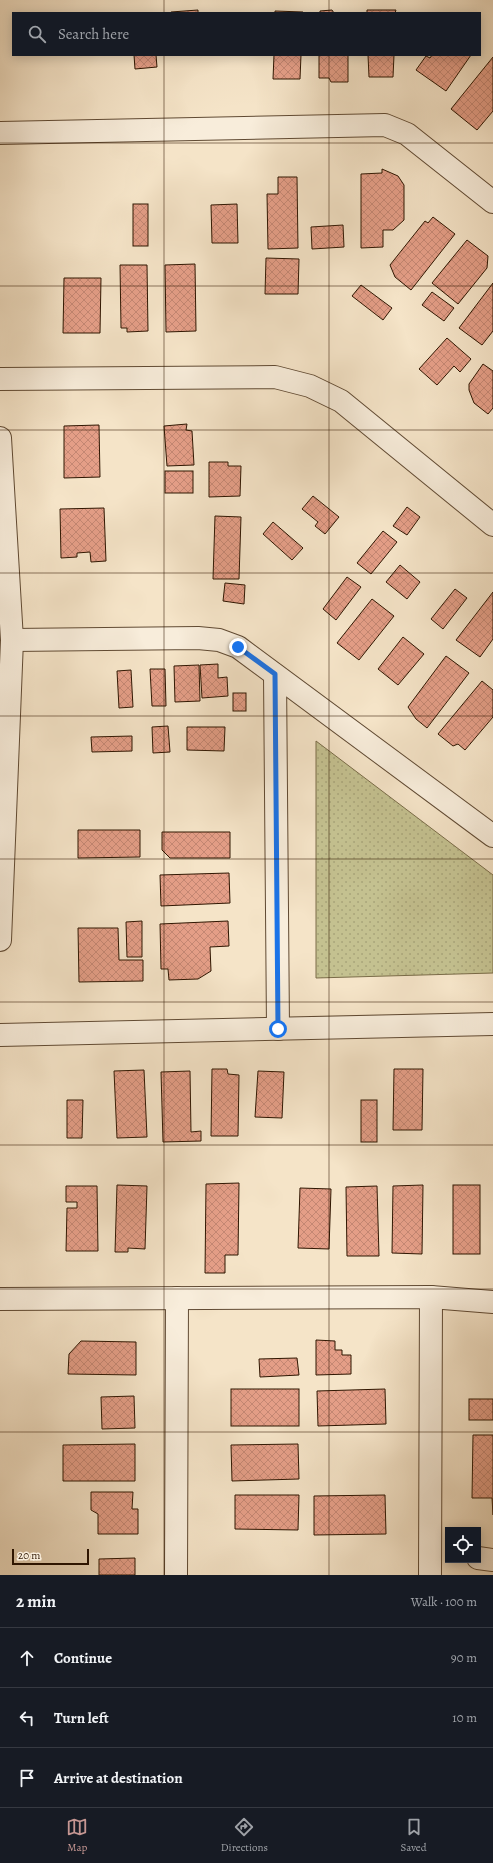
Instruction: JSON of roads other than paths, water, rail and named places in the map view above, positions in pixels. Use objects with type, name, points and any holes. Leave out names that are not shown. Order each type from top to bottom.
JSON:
[{"type":"street","points":[[0,133],[385,125],[407,134],[493,202]]},
{"type":"street","points":[[0,379],[274,376],[310,386],[341,402],[493,525]]},
{"type":"street","points":[[0,438],[12,640],[0,940]]},
{"type":"street","points":[[12,640],[198,638],[219,640],[238,647],[493,836]]},
{"type":"street","points":[[275,674],[278,1029]]},
{"type":"street","points":[[0,1035],[493,1024]]},
{"type":"street","points":[[431,1297],[436,1562]]},
{"type":"street","points":[[0,1299],[431,1297],[493,1302]]},
{"type":"street","points":[[176,1575],[177,1298]]},
{"type":"street","points":[[481,1558],[493,1560]]}]
